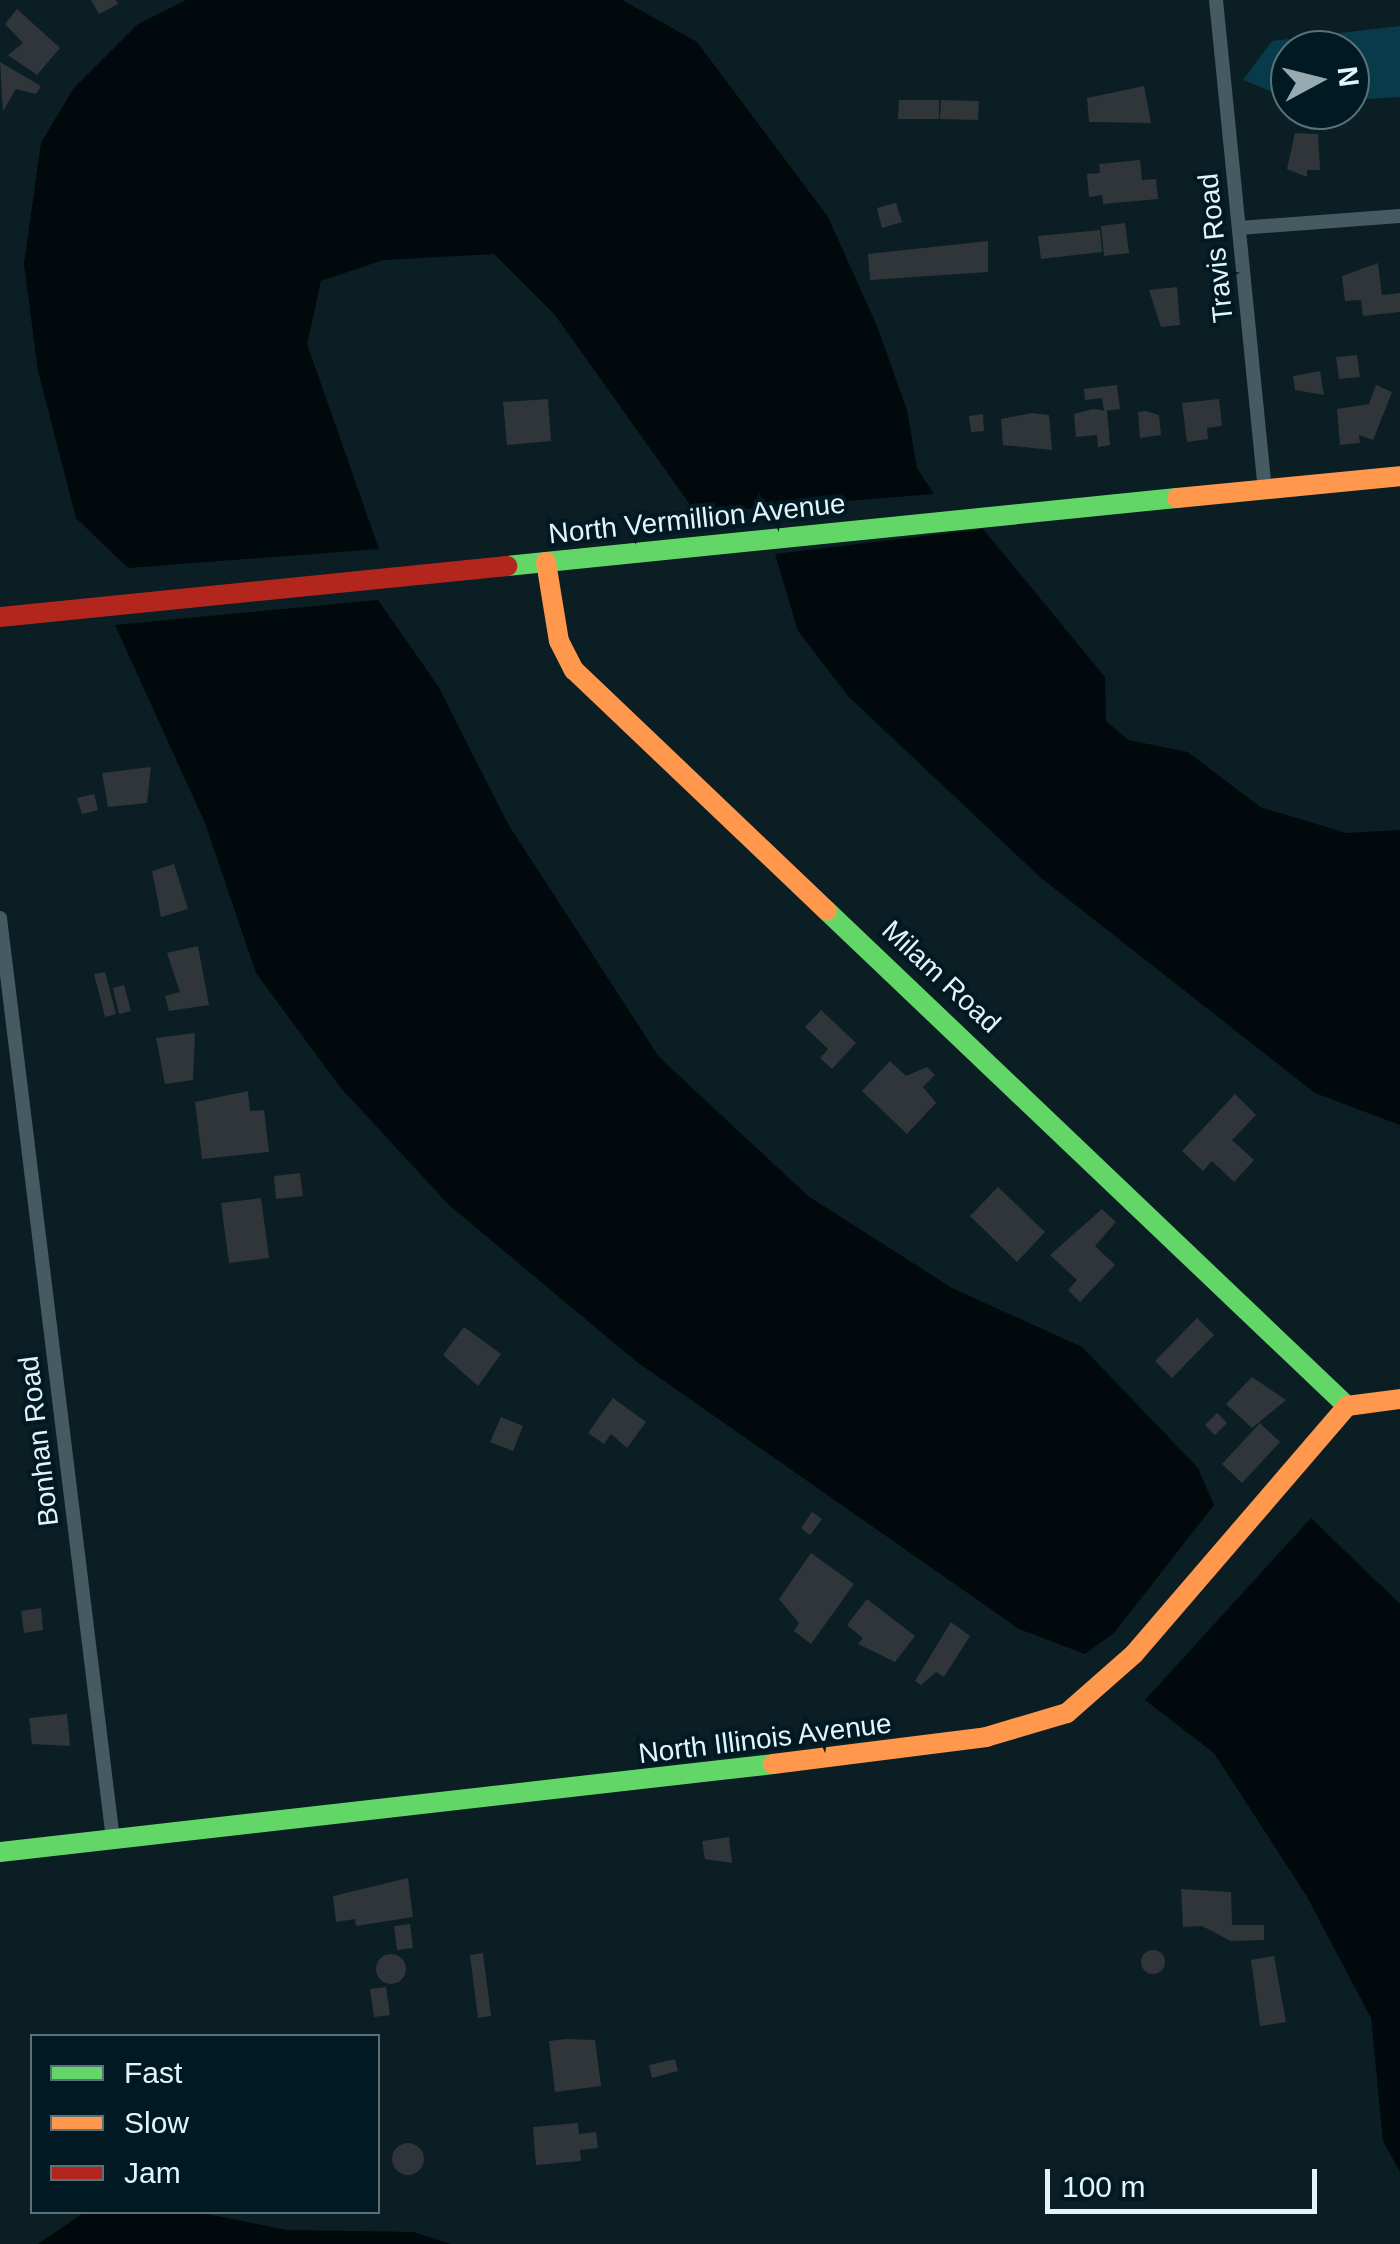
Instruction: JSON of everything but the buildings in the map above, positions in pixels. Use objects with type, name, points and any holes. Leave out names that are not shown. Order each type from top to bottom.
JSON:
[{"type":"street","name":"Travis Road","points":[[1216,0],[1265,490]]},
{"type":"street","points":[[1239,228],[1400,216]]},
{"type":"street","name":"North Vermillion Avenue","points":[[0,617],[1400,476]]},
{"type":"street","name":"Milam Road","points":[[546,562],[559,641],[574,670],[1347,1406]]},
{"type":"street","name":"Bonhan Road","points":[[0,918],[113,1840]]},
{"type":"street","points":[[1347,1406],[1400,1399]]},
{"type":"street","name":"North Illinois Avenue","points":[[0,1852],[891,1751],[986,1737],[1068,1713],[1134,1654],[1347,1406]]},
{"type":"shaded area","points":[[186,0],[622,0],[697,42],[828,217],[877,326],[907,410],[917,468],[934,494],[696,513],[555,315],[494,254],[383,260],[321,281],[307,344],[379,549],[128,568],[76,518],[38,371],[24,264],[41,143],[73,89],[138,24]]},
{"type":"shaded area","points":[[1400,26],[1400,97],[1370,99],[1370,30],[1366,30]]},
{"type":"shaded area","points":[[1270,44],[1270,91],[1243,80]]},
{"type":"shaded area","points":[[983,529],[1105,677],[1106,721],[1128,740],[1188,752],[1260,807],[1346,833],[1400,830],[1400,1125],[1315,1093],[1041,878],[849,697],[798,631],[775,554]]},
{"type":"shaded area","points":[[378,600],[438,686],[508,824],[659,1057],[808,1196],[952,1288],[1082,1347],[1198,1468],[1214,1505],[1114,1633],[1085,1654],[1019,1629],[637,1362],[449,1205],[340,1087],[256,973],[205,823],[115,625]]},
{"type":"shaded area","points":[[1311,1518],[1400,1604],[1400,2172],[1383,2141],[1371,2018],[1306,1895],[1214,1753],[1145,1700]]},
{"type":"shaded area","points":[[82,2214],[207,2214],[287,2230],[413,2232],[451,2244],[38,2244]]},
{"type":"traffic: fast","points":[[507,566],[1177,498]]},
{"type":"traffic: fast","points":[[827,911],[1347,1406]]},
{"type":"traffic: fast","points":[[0,1852],[773,1764]]},
{"type":"traffic: slow","points":[[1177,498],[1400,476]]},
{"type":"traffic: slow","points":[[546,562],[559,641],[574,670],[827,911]]},
{"type":"traffic: slow","points":[[773,1764],[986,1737],[1067,1713],[1134,1654],[1347,1406],[1400,1399]]},
{"type":"traffic: jam","points":[[0,617],[507,566]]}]
